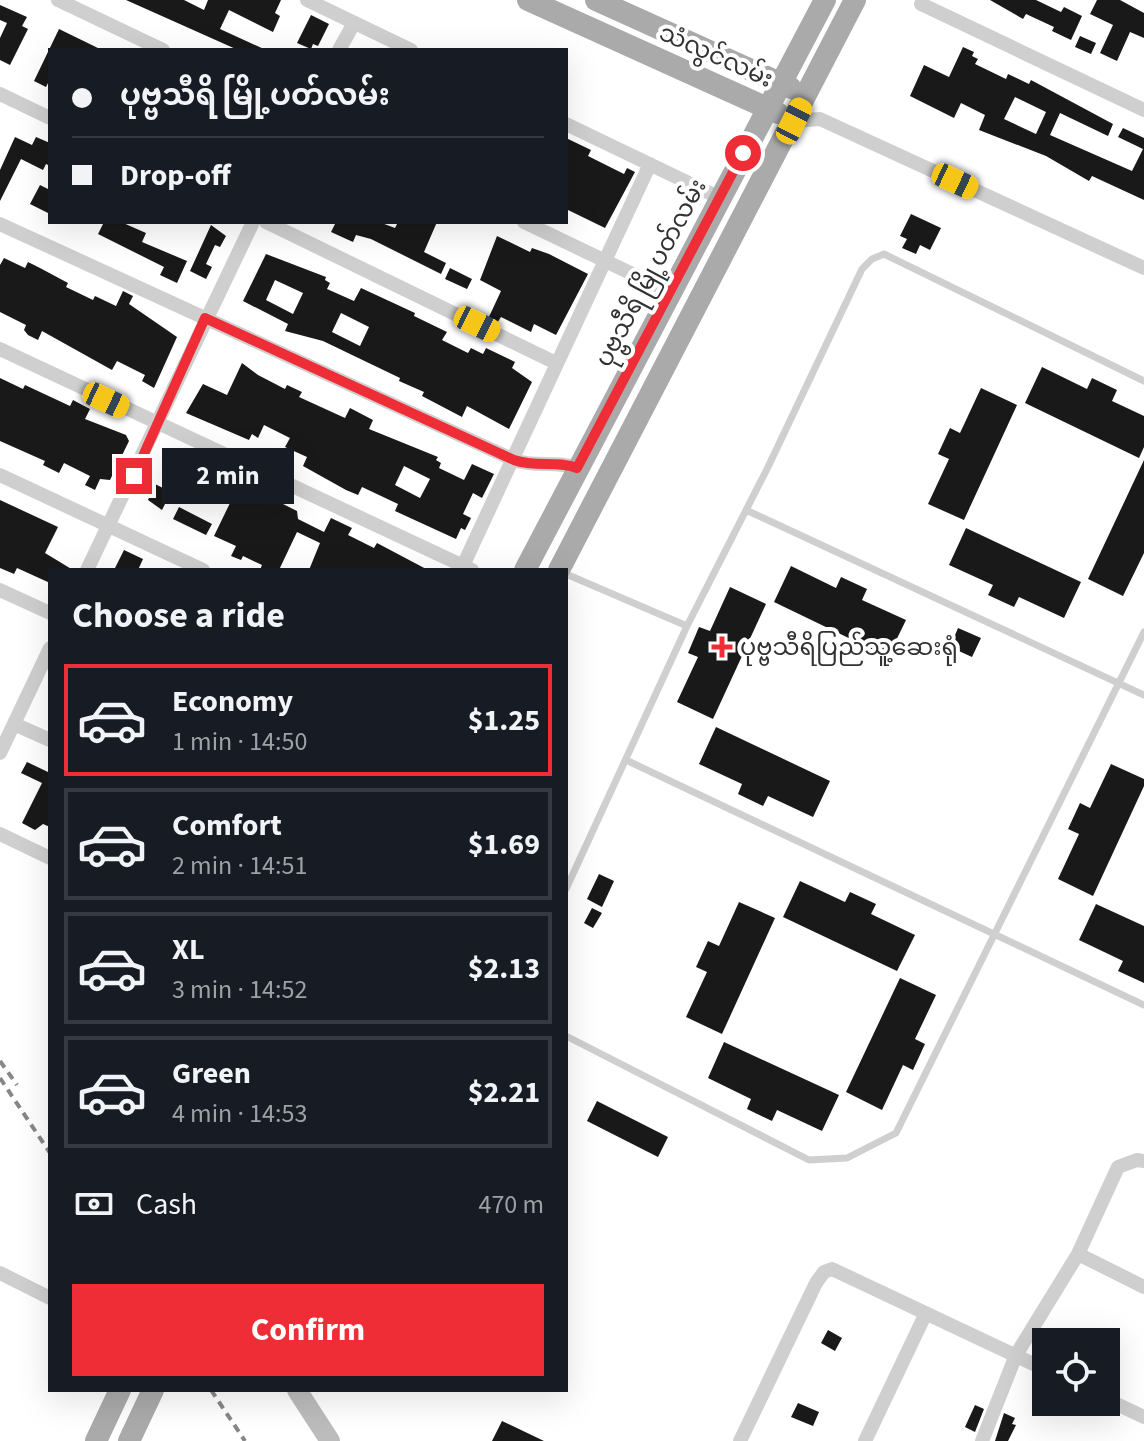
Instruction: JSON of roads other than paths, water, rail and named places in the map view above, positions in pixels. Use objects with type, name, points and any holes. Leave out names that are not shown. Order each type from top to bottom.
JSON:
[{"type":"main road","name":"သံလွင်လမ်း","points":[[528,0],[794,121]]},
{"type":"main road","name":"သံလွင်လမ်း","points":[[596,0],[806,96]]},
{"type":"main road","name":"ပုဗ္ဗသီရိ မြို့ပတ်လမ်း","points":[[526,568],[825,0]]},
{"type":"main road","points":[[560,568],[855,0]]},
{"type":"main road","points":[[96,1441],[119,1392]]},
{"type":"main road","points":[[129,1441],[152,1392]]},
{"type":"main road","points":[[298,1392],[330,1441]]},
{"type":"street","points":[[58,0],[159,48]]},
{"type":"street","points":[[307,0],[407,48]]},
{"type":"street","points":[[921,4],[1144,110]]},
{"type":"street","points":[[340,48],[354,23]]},
{"type":"street","points":[[0,94],[48,117]]},
{"type":"street","points":[[806,96],[820,119]]},
{"type":"street","points":[[794,121],[820,119],[1144,268]]},
{"type":"street","points":[[568,125],[720,198]]},
{"type":"street","points":[[465,568],[556,363],[650,164]]},
{"type":"street","points":[[0,224],[514,460],[532,466],[565,463],[577,468]]},
{"type":"street","points":[[88,568],[159,425],[205,318],[252,224]]},
{"type":"street","points":[[270,224],[556,363]]},
{"type":"street","points":[[528,224],[670,292]]},
{"type":"street","points":[[0,349],[463,568]]},
{"type":"street","points":[[0,475],[199,568]]},
{"type":"street","points":[[0,590],[48,612]]},
{"type":"street","points":[[0,753],[48,652]]},
{"type":"street","points":[[14,724],[48,739]]},
{"type":"street","points":[[0,834],[48,857]]},
{"type":"street","points":[[982,1441],[1016,1355],[1078,1254],[1118,1167],[1137,1160],[1144,1161]]},
{"type":"street","points":[[1078,1254],[1144,1287]]},
{"type":"street","points":[[740,1441],[807,1300],[824,1272],[832,1269],[1032,1363]]},
{"type":"street","points":[[0,1273],[48,1297]]},
{"type":"street","points":[[865,1441],[926,1313]]},
{"type":"street","points":[[1120,1406],[1144,1417]]},
{"type":"lane","points":[[568,885],[687,626],[862,269],[878,255],[884,254],[1144,381]]},
{"type":"lane","points":[[746,510],[1144,695]]},
{"type":"lane","points":[[568,575],[687,626]]},
{"type":"lane","points":[[568,1037],[809,1160],[847,1158],[896,1133],[1144,632]]},
{"type":"lane","points":[[626,760],[1144,1005]]},
{"type":"railway","points":[[0,1061],[17,1085]]},
{"type":"railway","points":[[0,1078],[48,1150]]},
{"type":"railway","points":[[212,1392],[245,1441]]},
{"type":"place","name":"ပုဗ္ဗသီရိပြည်သူ့ဆေးရုံ","points":[[722,647]]}]
